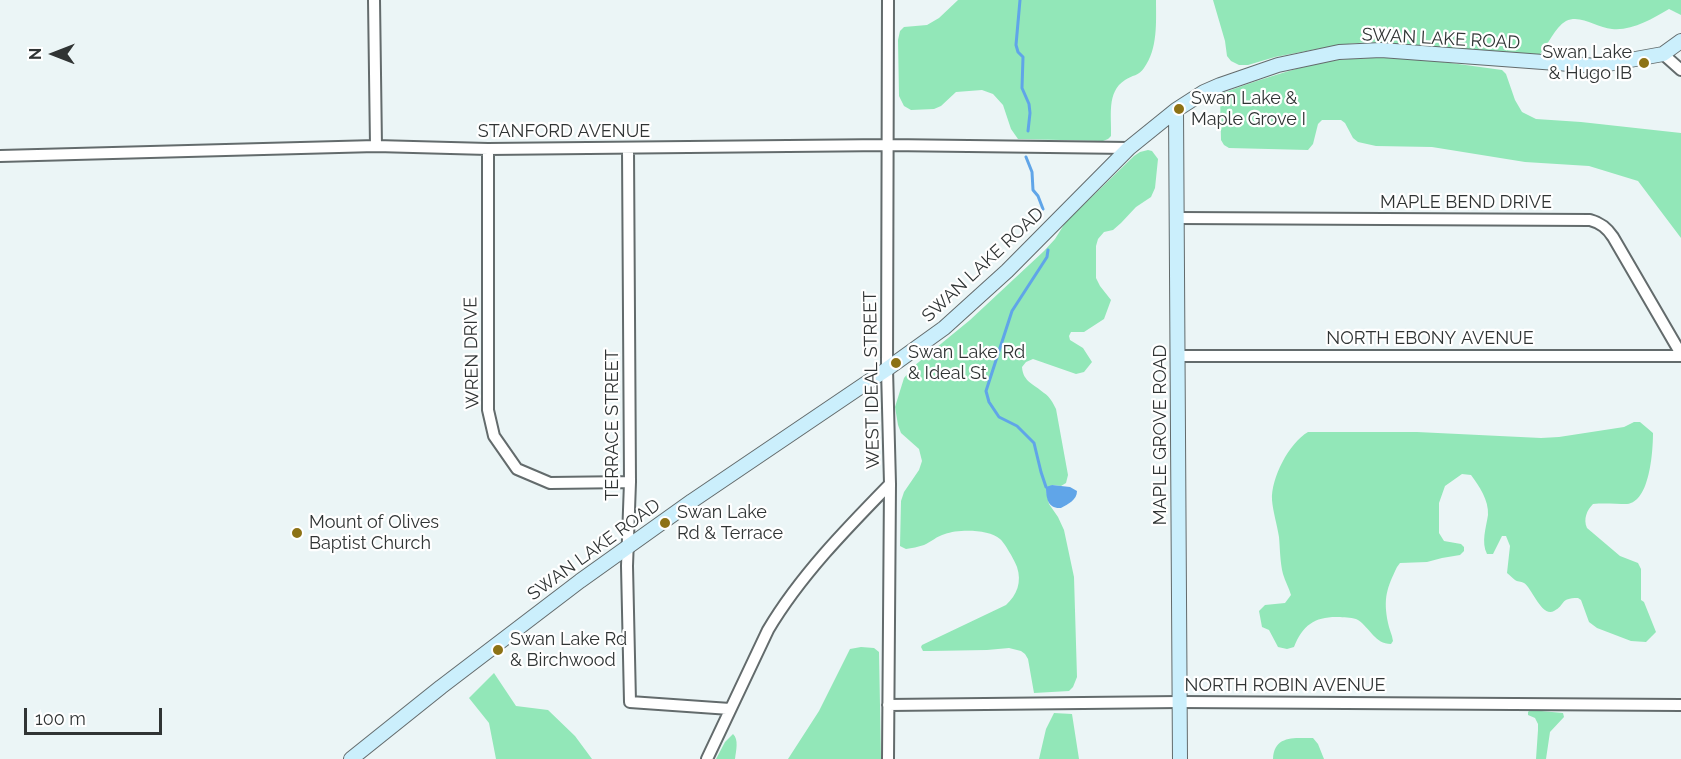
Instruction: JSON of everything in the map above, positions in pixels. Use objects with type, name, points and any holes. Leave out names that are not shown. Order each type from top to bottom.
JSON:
[{"type":"street","points":[[374,0],[376,146]]},
{"type":"street","name":"WEST IDEAL STREET","points":[[888,0],[887,369],[890,484],[888,759]]},
{"type":"street","name":"SWAN LAKE ROAD","points":[[351,759],[580,581],[944,328],[1007,271],[1129,148],[1176,110],[1204,92],[1278,65],[1339,52],[1381,50],[1597,66],[1663,54],[1681,41]]},
{"type":"street","points":[[1663,54],[1681,70]]},
{"type":"street","name":"MAPLE GROVE ROAD","points":[[1176,110],[1180,759]]},
{"type":"street","name":"STANFORD AVENUE","points":[[0,156],[376,146],[488,149],[888,145],[1129,148]]},
{"type":"street","name":"WREN DRIVE","points":[[488,149],[488,410],[494,436],[517,469],[550,483],[630,482]]},
{"type":"street","name":"TERRACE STREET","points":[[628,149],[630,702],[730,709]]},
{"type":"street","name":"MAPLE BEND DRIVE","points":[[1178,218],[1579,220],[1597,222],[1603,225],[1613,237],[1681,355]]},
{"type":"street","name":"NORTH EBONY AVENUE","points":[[1178,356],[1681,355]]},
{"type":"street","points":[[707,759],[779,611],[819,561],[890,484]]},
{"type":"street","name":"NORTH ROBIN AVENUE","points":[[888,705],[1180,702],[1681,705]]},
{"type":"green space","points":[[958,0],[1156,0],[1152,52],[1142,71],[1125,80],[1115,91],[1111,105],[1111,136],[1103,141],[1018,139],[1011,129],[1003,105],[993,94],[982,90],[956,92],[941,106],[934,109],[911,110],[904,106],[899,96],[898,40],[900,31],[904,27],[927,25],[939,18]]},
{"type":"green space","points":[[1213,0],[1681,0],[1681,15],[1669,9],[1642,24],[1619,29],[1572,19],[1562,24],[1540,54],[1533,56],[1368,42],[1338,45],[1239,65],[1227,56]]},
{"type":"green space","points":[[1346,59],[1429,60],[1502,70],[1506,74],[1522,112],[1536,119],[1681,133],[1681,238],[1638,181],[1589,166],[1525,162],[1432,147],[1376,146],[1358,142],[1341,120],[1322,120],[1318,124],[1313,144],[1308,150],[1229,148],[1221,140],[1220,94],[1322,63]]},
{"type":"green space","points":[[1148,150],[1152,151],[1158,159],[1155,188],[1151,197],[1136,207],[1113,230],[1104,232],[1096,246],[1096,278],[1111,300],[1104,319],[1084,332],[1071,332],[1069,336],[1070,340],[1083,348],[1092,362],[1084,372],[1076,374],[1033,359],[1022,367],[1024,376],[1048,396],[1056,409],[1068,475],[1066,483],[1061,486],[1052,485],[1046,490],[1049,504],[1064,530],[1074,577],[1077,677],[1069,691],[1034,693],[1028,659],[1021,651],[1009,648],[923,651],[921,647],[1006,605],[1013,597],[1019,578],[1017,567],[1004,544],[989,533],[951,532],[920,546],[906,549],[900,546],[901,501],[922,461],[919,449],[901,433],[895,407],[904,378],[914,366],[970,320],[1044,251],[1065,223],[1134,156]]},
{"type":"green space","points":[[1640,422],[1653,433],[1649,475],[1641,495],[1635,501],[1627,504],[1593,504],[1587,512],[1585,521],[1587,528],[1620,556],[1638,563],[1641,569],[1641,600],[1644,602],[1656,632],[1646,642],[1631,641],[1597,628],[1589,622],[1581,600],[1578,598],[1565,601],[1558,609],[1550,612],[1541,607],[1523,582],[1516,581],[1507,573],[1510,546],[1506,536],[1502,536],[1493,554],[1487,554],[1484,540],[1488,515],[1487,504],[1471,475],[1462,474],[1445,486],[1439,503],[1439,533],[1444,541],[1461,544],[1464,551],[1460,555],[1427,562],[1400,563],[1391,581],[1386,600],[1388,623],[1393,641],[1391,644],[1381,641],[1362,623],[1352,618],[1332,617],[1317,620],[1306,627],[1294,647],[1287,649],[1278,647],[1269,630],[1262,627],[1259,611],[1265,605],[1285,603],[1291,595],[1281,565],[1272,491],[1282,462],[1294,444],[1308,432],[1417,432],[1541,438],[1624,427]]},
{"type":"green space","points":[[874,648],[879,652],[881,759],[788,759],[819,711],[850,649]]},
{"type":"green space","points":[[494,673],[516,706],[548,710],[575,736],[592,759],[496,759],[489,723],[469,698]]},
{"type":"green space","points":[[1530,710],[1563,713],[1564,717],[1550,732],[1546,759],[1536,759],[1538,724],[1535,718],[1528,715]]},
{"type":"green space","points":[[1054,713],[1072,714],[1079,759],[1039,759],[1046,729]]},
{"type":"green space","points":[[733,734],[737,742],[735,759],[716,759],[725,742]]},
{"type":"green space","points":[[1292,738],[1313,738],[1324,759],[1273,759],[1274,751],[1281,742]]},
{"type":"water","points":[[1052,485],[1070,487],[1077,491],[1075,497],[1061,508],[1053,507],[1047,499],[1046,491],[1046,487]]},
{"type":"waterway","points":[[1020,0],[1016,45],[1023,57],[1022,88],[1030,113],[1028,131]]},
{"type":"waterway","points":[[1026,157],[1032,172],[1033,190],[1043,209]]},
{"type":"waterway","points":[[1046,487],[1034,443],[1017,426],[999,417],[989,402],[986,391],[1012,311],[1047,257],[1048,250]]},
{"type":"place","name":"Swan Lake & Hugo IB","points":[[1644,63]]},
{"type":"place","name":"Swan Lake & Maple Grove I","points":[[1179,109]]},
{"type":"place","name":"Swan Lake Rd & Ideal St","points":[[896,363]]},
{"type":"place","name":"Swan Lake Rd & Terrace","points":[[665,523]]},
{"type":"place","name":"Mount of Olives Baptist Church","points":[[297,533]]},
{"type":"place","name":"Swan Lake Rd & Birchwood","points":[[498,650]]}]
